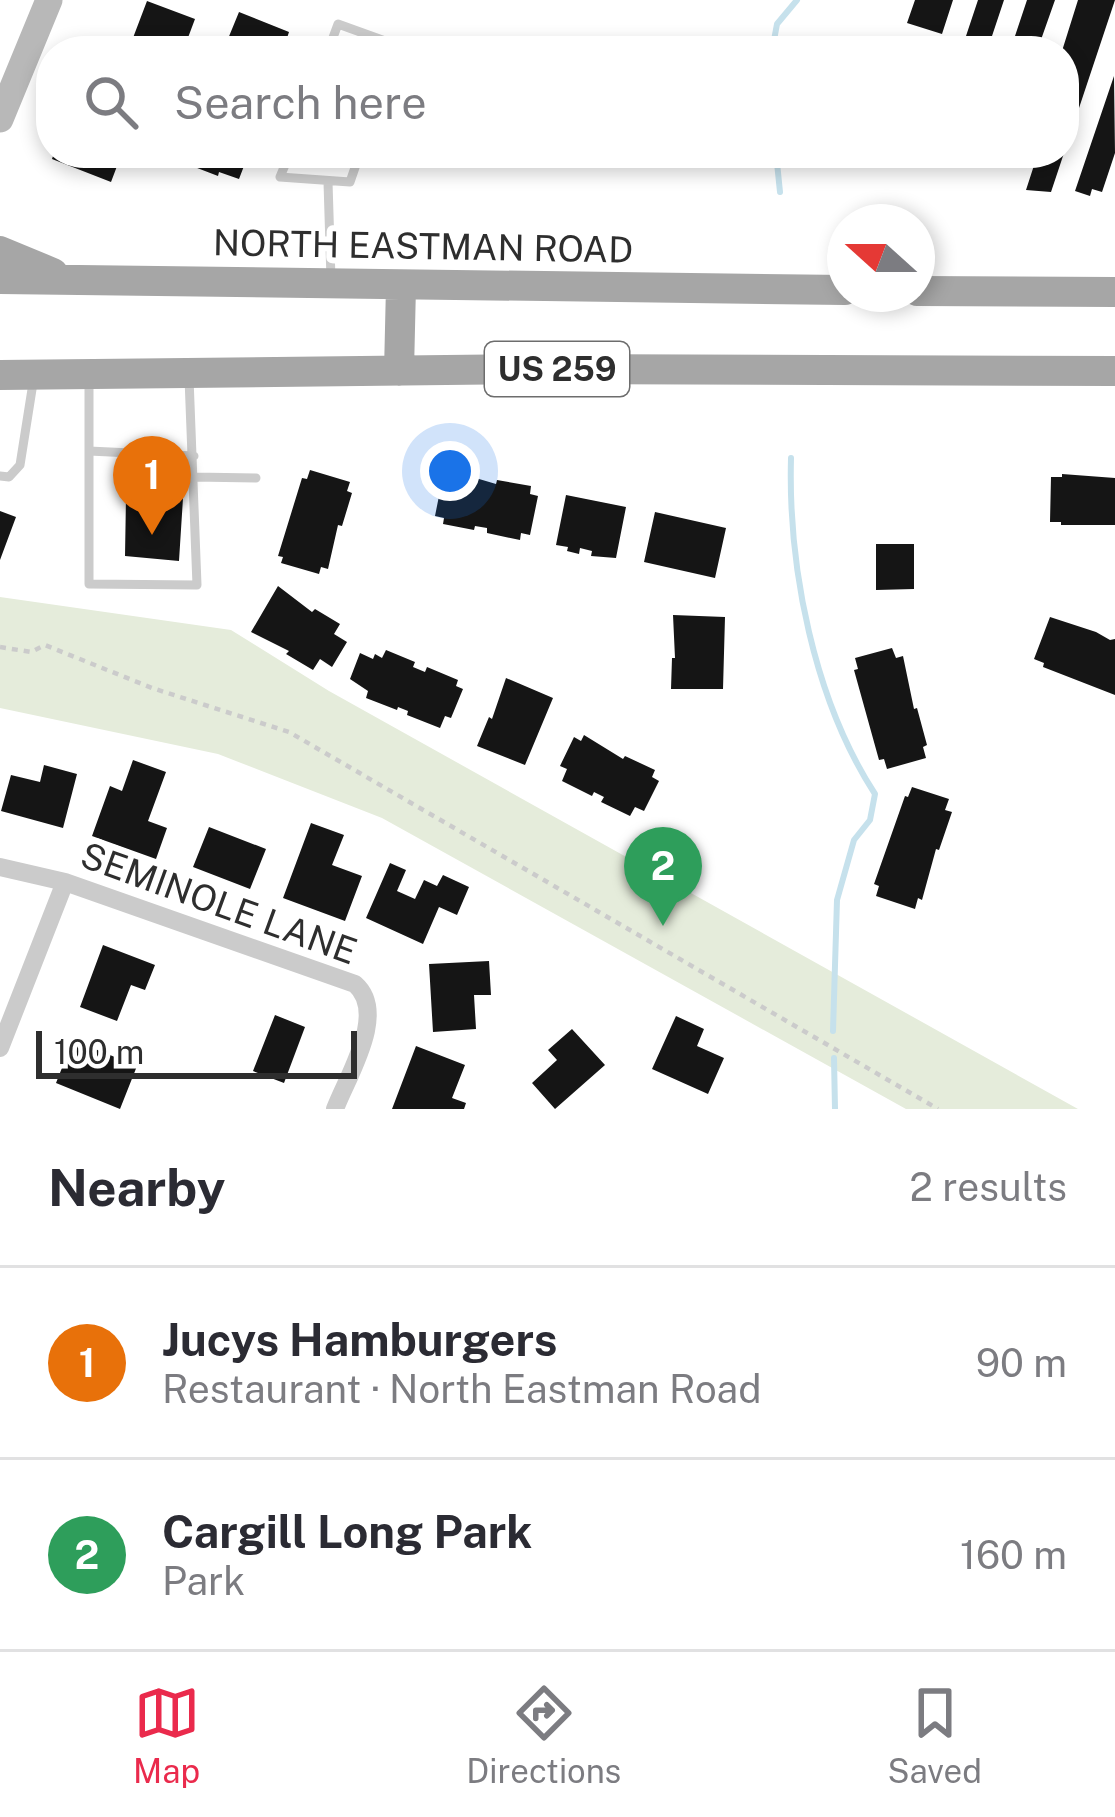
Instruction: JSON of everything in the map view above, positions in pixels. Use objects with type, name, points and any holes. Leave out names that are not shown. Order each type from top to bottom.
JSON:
[{"type":"main road","points":[[0,251],[70,280]]},
{"type":"main road","name":"NORTH EASTMAN ROAD","points":[[0,279],[827,290]]},
{"type":"main road","points":[[399,371],[401,286]]},
{"type":"main road","points":[[935,291],[1115,292]]},
{"type":"main road","name":"US 259","points":[[0,375],[1115,370]]},
{"type":"street","points":[[0,119],[49,0]]},
{"type":"street","name":"SEMINOLE LANE","points":[[0,867],[65,882],[359,987],[368,1001],[368,1022],[335,1109]]},
{"type":"street","points":[[0,1048],[65,882]]},
{"type":"lane","points":[[334,36],[338,24],[371,36]]},
{"type":"lane","points":[[284,168],[280,177],[328,182],[350,182],[355,168]]},
{"type":"lane","points":[[328,182],[331,284]]},
{"type":"lane","points":[[89,375],[89,584],[196,585],[189,374]]},
{"type":"lane","points":[[0,476],[9,477],[20,465],[35,376]]},
{"type":"lane","points":[[89,451],[194,456]]},
{"type":"lane","points":[[194,477],[256,478]]},
{"type":"path","points":[[0,646],[31,652],[45,645],[152,688],[289,732],[938,1109]]},
{"type":"green space","points":[[0,597],[231,630],[329,691],[1078,1109],[906,1109],[382,818],[218,754],[0,708]]},
{"type":"building","points":[[915,0],[953,0],[942,34],[907,23]]},
{"type":"building","points":[[978,0],[1004,0],[992,36],[966,36]]},
{"type":"building","points":[[1027,0],[1055,0],[1042,36],[1015,36]]},
{"type":"building","points":[[1078,0],[1115,0],[1079,108],[1079,36],[1067,36]]},
{"type":"building","points":[[147,1],[195,19],[189,36],[134,36]]},
{"type":"building","points":[[239,12],[289,32],[288,36],[229,36]]},
{"type":"building","points":[[1114,76],[1115,153],[1102,192],[1092,189],[1090,196],[1075,191]]},
{"type":"building","points":[[75,168],[116,168],[111,182]]},
{"type":"building","points":[[197,168],[243,168],[239,179],[219,172],[218,176]]},
{"type":"building","points":[[1033,168],[1059,168],[1051,192],[1026,190]]},
{"type":"building","points":[[310,470],[350,482],[347,491],[352,493],[342,526],[338,525],[328,569],[321,567],[319,574],[281,563],[283,557],[278,556],[302,478],[307,479]]},
{"type":"building","points":[[452,471],[496,484],[497,480],[531,486],[530,494],[538,496],[530,535],[521,533],[520,540],[487,533],[487,528],[443,524],[444,518],[435,516],[443,476],[451,477]]},
{"type":"building","points":[[1051,477],[1115,478],[1115,525],[1050,522]]},
{"type":"building","points":[[142,488],[168,488],[168,498],[183,498],[179,561],[125,556],[126,497],[141,498]]},
{"type":"building","points":[[566,495],[626,507],[616,558],[591,556],[592,551],[580,548],[579,554],[556,545]]},
{"type":"building","points":[[0,511],[16,517],[0,560]]},
{"type":"building","points":[[655,512],[726,528],[715,578],[644,562]]},
{"type":"building","points":[[876,544],[914,544],[914,589],[876,590]]},
{"type":"building","points":[[278,586],[312,612],[315,609],[340,624],[334,634],[347,642],[332,667],[320,659],[313,670],[286,654],[289,651],[251,632]]},
{"type":"building","points":[[673,615],[725,617],[723,689],[671,689]]},
{"type":"building","points":[[1050,617],[1115,639],[1115,695],[1043,667],[1044,663],[1034,659]]},
{"type":"building","points":[[892,648],[896,658],[903,656],[927,745],[923,747],[926,758],[887,769],[884,759],[879,760],[854,670],[858,669],[855,658]]},
{"type":"building","points":[[386,650],[415,662],[413,667],[425,672],[427,667],[458,680],[456,686],[463,689],[451,718],[445,716],[440,728],[407,715],[408,711],[366,698],[368,691],[350,679],[360,653],[382,658]]},
{"type":"building","points":[[506,678],[553,698],[525,765],[477,746]]},
{"type":"building","points":[[584,735],[623,759],[655,770],[652,777],[659,781],[644,811],[635,807],[630,816],[601,802],[604,797],[562,781],[567,769],[560,766],[574,737],[581,741]]},
{"type":"building","points":[[133,760],[166,772],[148,821],[167,828],[156,859],[92,836],[110,786],[122,791]]},
{"type":"building","points":[[44,765],[77,774],[63,828],[1,811],[11,775],[40,782]]},
{"type":"building","points":[[912,787],[949,799],[945,810],[952,812],[915,909],[876,896],[879,886],[874,884]]},
{"type":"building","points":[[311,823],[344,835],[332,865],[362,876],[345,921],[283,898]]},
{"type":"building","points":[[209,827],[266,849],[250,889],[193,867]]},
{"type":"building","points":[[390,863],[406,870],[397,891],[415,899],[424,880],[437,886],[443,875],[469,887],[457,915],[439,907],[423,944],[366,918]]},
{"type":"building","points":[[103,945],[155,965],[145,990],[131,985],[117,1021],[80,1007]]},
{"type":"building","points":[[489,961],[491,995],[474,995],[476,1029],[433,1032],[429,964]]},
{"type":"building","points":[[275,1015],[305,1027],[284,1083],[253,1071]]},
{"type":"building","points":[[676,1016],[704,1029],[697,1046],[724,1058],[708,1094],[652,1069]]},
{"type":"building","points":[[572,1029],[605,1065],[555,1109],[532,1083],[557,1060],[548,1050]]},
{"type":"building","points":[[73,1040],[137,1066],[120,1109],[56,1083]]},
{"type":"building","points":[[416,1046],[465,1065],[452,1098],[466,1103],[464,1109],[392,1109]]},
{"type":"waterway","points":[[775,36],[777,24],[797,0]]},
{"type":"waterway","points":[[778,168],[780,192]]},
{"type":"waterway","points":[[791,458],[794,544],[809,632],[836,717],[875,794],[870,820],[854,840],[837,900],[833,1031]]},
{"type":"waterway","points":[[834,1058],[835,1109]]},
{"type":"place","name":"Jucys Hamburgers","points":[[152,535]]},
{"type":"place","name":"Cargill Long Park","points":[[663,926]]}]
